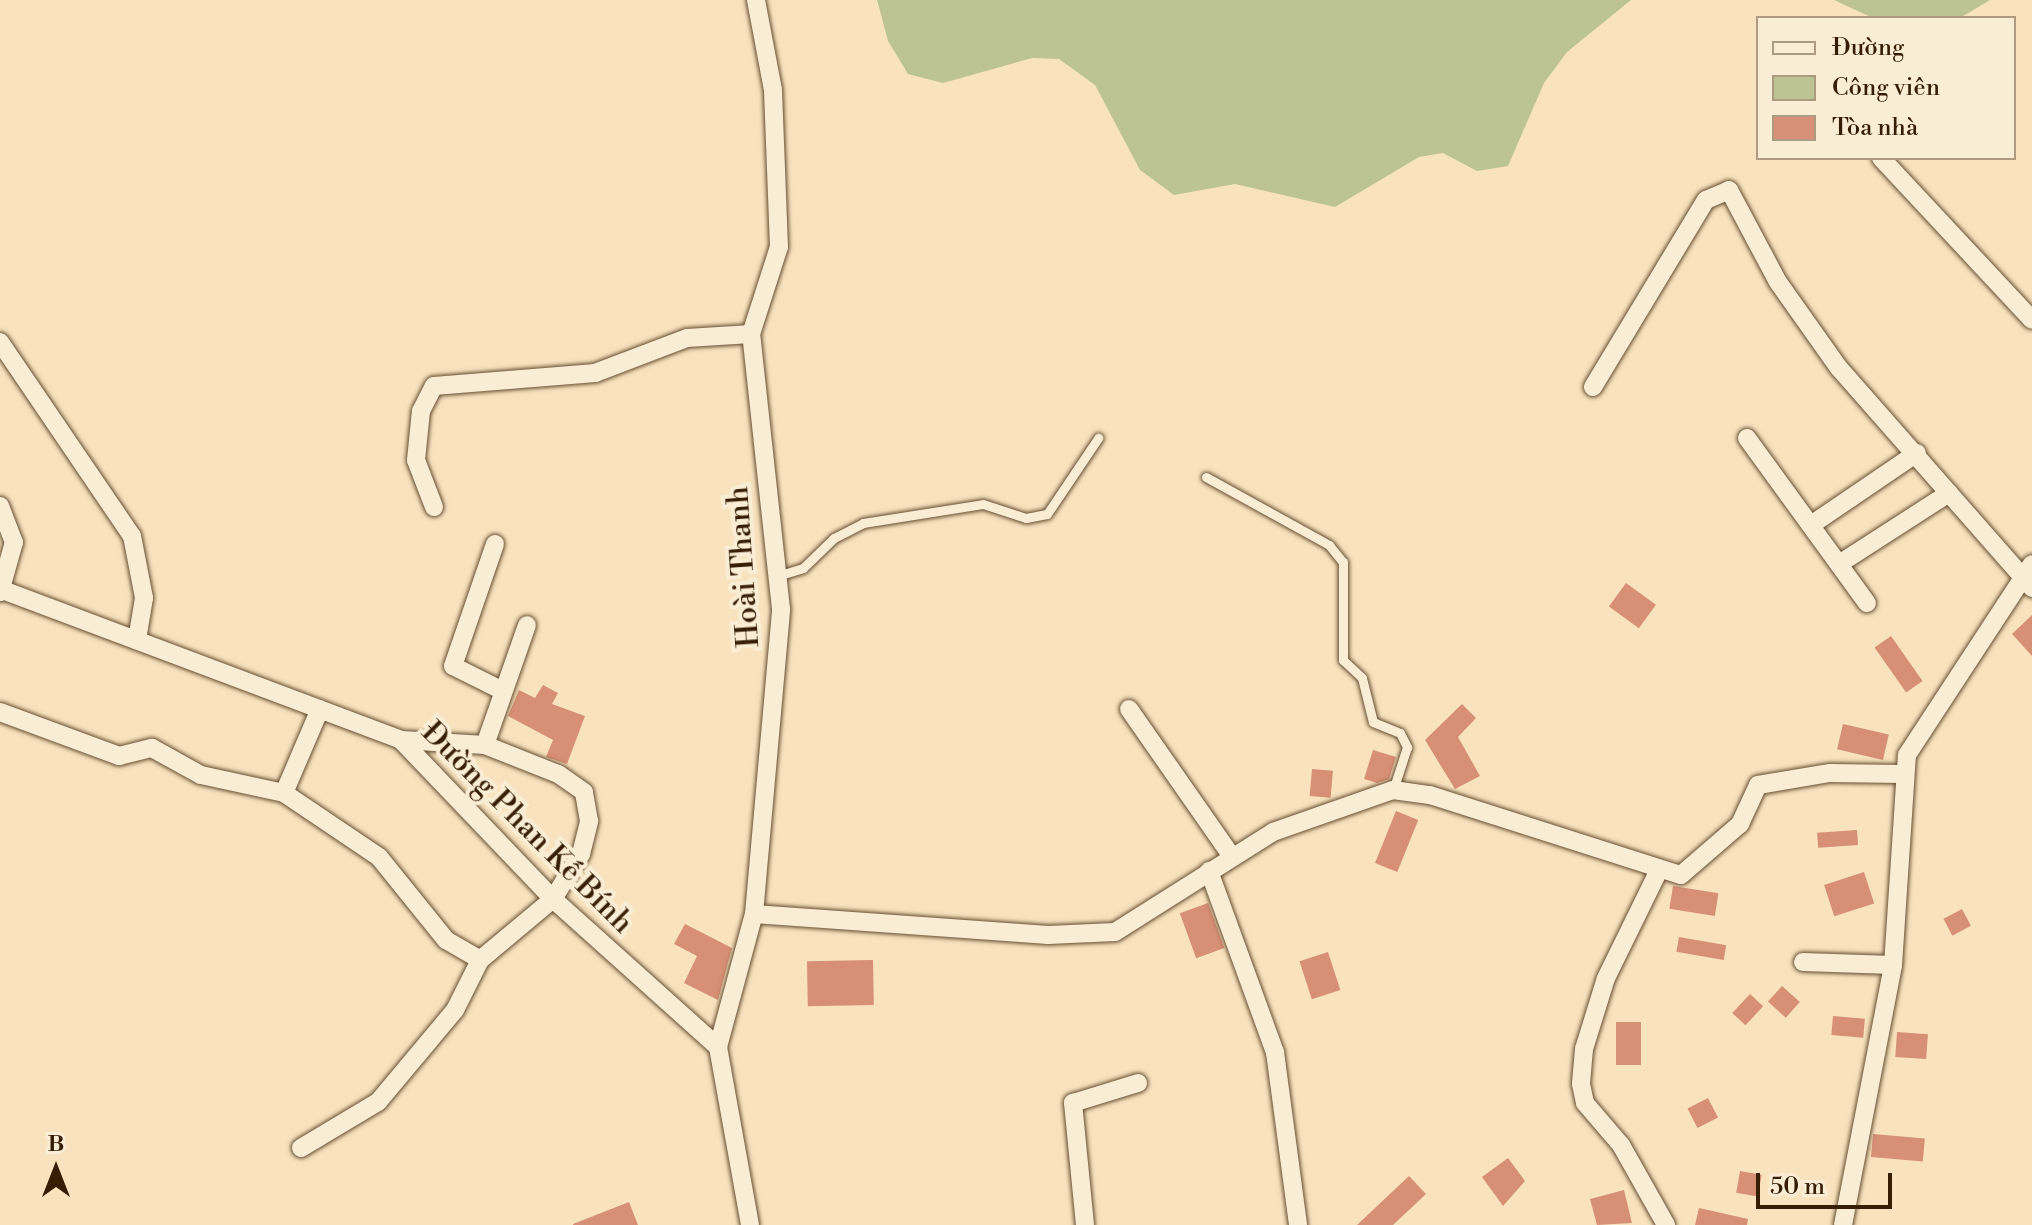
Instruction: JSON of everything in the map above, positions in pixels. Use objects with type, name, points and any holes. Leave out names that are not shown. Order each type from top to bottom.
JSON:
[{"type":"street","name":"Hoài Thanh","points":[[750,1225],[718,1047],[754,914],[772,753],[777,576],[751,334],[779,247],[773,90],[756,0]]},
{"type":"street","points":[[1883,160],[2032,320]]},
{"type":"street","points":[[1593,387],[1706,200],[1729,190],[1778,282],[1839,368],[1917,453],[1949,493],[2029,577],[1921,725],[1903,774],[1893,965],[1843,1225]]},
{"type":"street","points":[[434,507],[416,460],[421,411],[434,386],[595,373],[687,338],[751,334]]},
{"type":"street","points":[[0,342],[132,536],[144,598],[137,640]]},
{"type":"street","points":[[1747,438],[1867,603]]},
{"type":"street","points":[[1811,525],[1917,453]]},
{"type":"street","points":[[1839,564],[1949,493]]},
{"type":"street","points":[[0,506],[14,542],[0,590]]},
{"type":"street","points":[[495,544],[453,666],[503,691]]},
{"type":"street","name":"Đường Phan Kế Bính","points":[[0,590],[401,740],[553,899],[718,1047]]},
{"type":"street","points":[[485,745],[527,625]]},
{"type":"street","points":[[284,793],[320,709]]},
{"type":"street","points":[[1129,709],[1230,854]]},
{"type":"street","points":[[0,712],[119,756],[152,748],[201,775],[284,793],[379,857],[446,940],[480,960]]},
{"type":"street","points":[[301,1148],[378,1102],[455,1010],[480,960],[553,899],[581,854],[589,821],[584,792],[485,745],[401,740]]},
{"type":"street","points":[[754,914],[1048,935],[1115,932],[1162,908],[1230,854],[1393,790],[1430,795],[1681,875],[1716,851],[1740,824],[1758,785],[1830,773],[1903,774]]},
{"type":"street","points":[[1659,870],[1606,978],[1584,1049],[1581,1084],[1585,1103],[1621,1145],[1666,1225]]},
{"type":"street","points":[[1209,871],[1275,1052],[1298,1225]]},
{"type":"street","points":[[1803,962],[1893,965]]},
{"type":"street","points":[[1085,1225],[1073,1103],[1138,1083]]},
{"type":"lane","points":[[777,576],[803,568],[834,538],[863,523],[983,504],[1026,518],[1047,514],[1098,438]]},
{"type":"lane","points":[[1206,477],[1329,545],[1343,562],[1343,660],[1362,678],[1373,722],[1400,733],[1407,747],[1393,790]]},
{"type":"green space","points":[[877,0],[1631,0],[1567,52],[1544,83],[1508,166],[1477,171],[1443,153],[1419,157],[1335,207],[1235,184],[1174,195],[1140,170],[1095,85],[1059,59],[1032,58],[943,83],[908,74],[888,41]]},
{"type":"green space","points":[[1834,0],[1990,0],[1963,16],[1869,16]]},
{"type":"building","points":[[1626,583],[1656,605],[1639,628],[1609,606]]},
{"type":"building","points":[[2032,615],[2032,656],[2012,634]]},
{"type":"building","points":[[1891,636],[1923,681],[1906,693],[1875,647]]},
{"type":"building","points":[[543,685],[558,693],[552,704],[585,716],[567,764],[546,757],[553,740],[508,716],[519,690],[535,698]]},
{"type":"building","points":[[1462,704],[1476,718],[1458,737],[1480,776],[1455,789],[1425,740]]},
{"type":"building","points":[[1843,724],[1889,735],[1883,760],[1837,749]]},
{"type":"building","points":[[1373,750],[1396,757],[1389,779],[1377,783],[1364,779]]},
{"type":"building","points":[[1312,769],[1333,771],[1331,798],[1310,796]]},
{"type":"building","points":[[1396,811],[1418,820],[1397,872],[1375,863]]},
{"type":"building","points":[[1857,830],[1858,845],[1818,848],[1817,833]]},
{"type":"building","points":[[1864,872],[1874,903],[1834,916],[1824,885]]},
{"type":"building","points":[[1673,886],[1718,893],[1715,916],[1669,909]]},
{"type":"building","points":[[1208,903],[1224,948],[1196,958],[1180,913]]},
{"type":"building","points":[[1962,909],[1971,926],[1952,936],[1943,919]]},
{"type":"building","points":[[685,924],[732,948],[718,1000],[684,983],[697,956],[674,944]]},
{"type":"building","points":[[1679,937],[1726,945],[1724,960],[1676,952]]},
{"type":"building","points":[[1328,952],[1340,990],[1312,999],[1299,961]]},
{"type":"building","points":[[873,960],[874,1005],[808,1006],[807,961]]},
{"type":"building","points":[[1782,986],[1800,1002],[1786,1018],[1768,1002]]},
{"type":"building","points":[[1750,994],[1763,1006],[1745,1025],[1732,1013]]},
{"type":"building","points":[[1833,1016],[1865,1019],[1863,1038],[1831,1035]]},
{"type":"building","points":[[1616,1022],[1641,1022],[1641,1065],[1616,1065]]},
{"type":"building","points":[[1897,1032],[1928,1034],[1926,1059],[1895,1057]]},
{"type":"building","points":[[1708,1098],[1718,1118],[1697,1128],[1688,1108]]},
{"type":"building","points":[[1873,1134],[1925,1139],[1923,1161],[1871,1157]]},
{"type":"building","points":[[1508,1158],[1525,1181],[1503,1206],[1482,1177]]},
{"type":"building","points":[[1740,1171],[1762,1175],[1758,1196],[1736,1193]]},
{"type":"building","points":[[1409,1176],[1426,1194],[1393,1225],[1357,1225]]},
{"type":"building","points":[[1624,1190],[1632,1223],[1597,1225],[1590,1199]]},
{"type":"building","points":[[629,1202],[638,1225],[573,1225],[573,1224]]},
{"type":"building","points":[[1699,1208],[1748,1219],[1747,1225],[1695,1225]]}]
